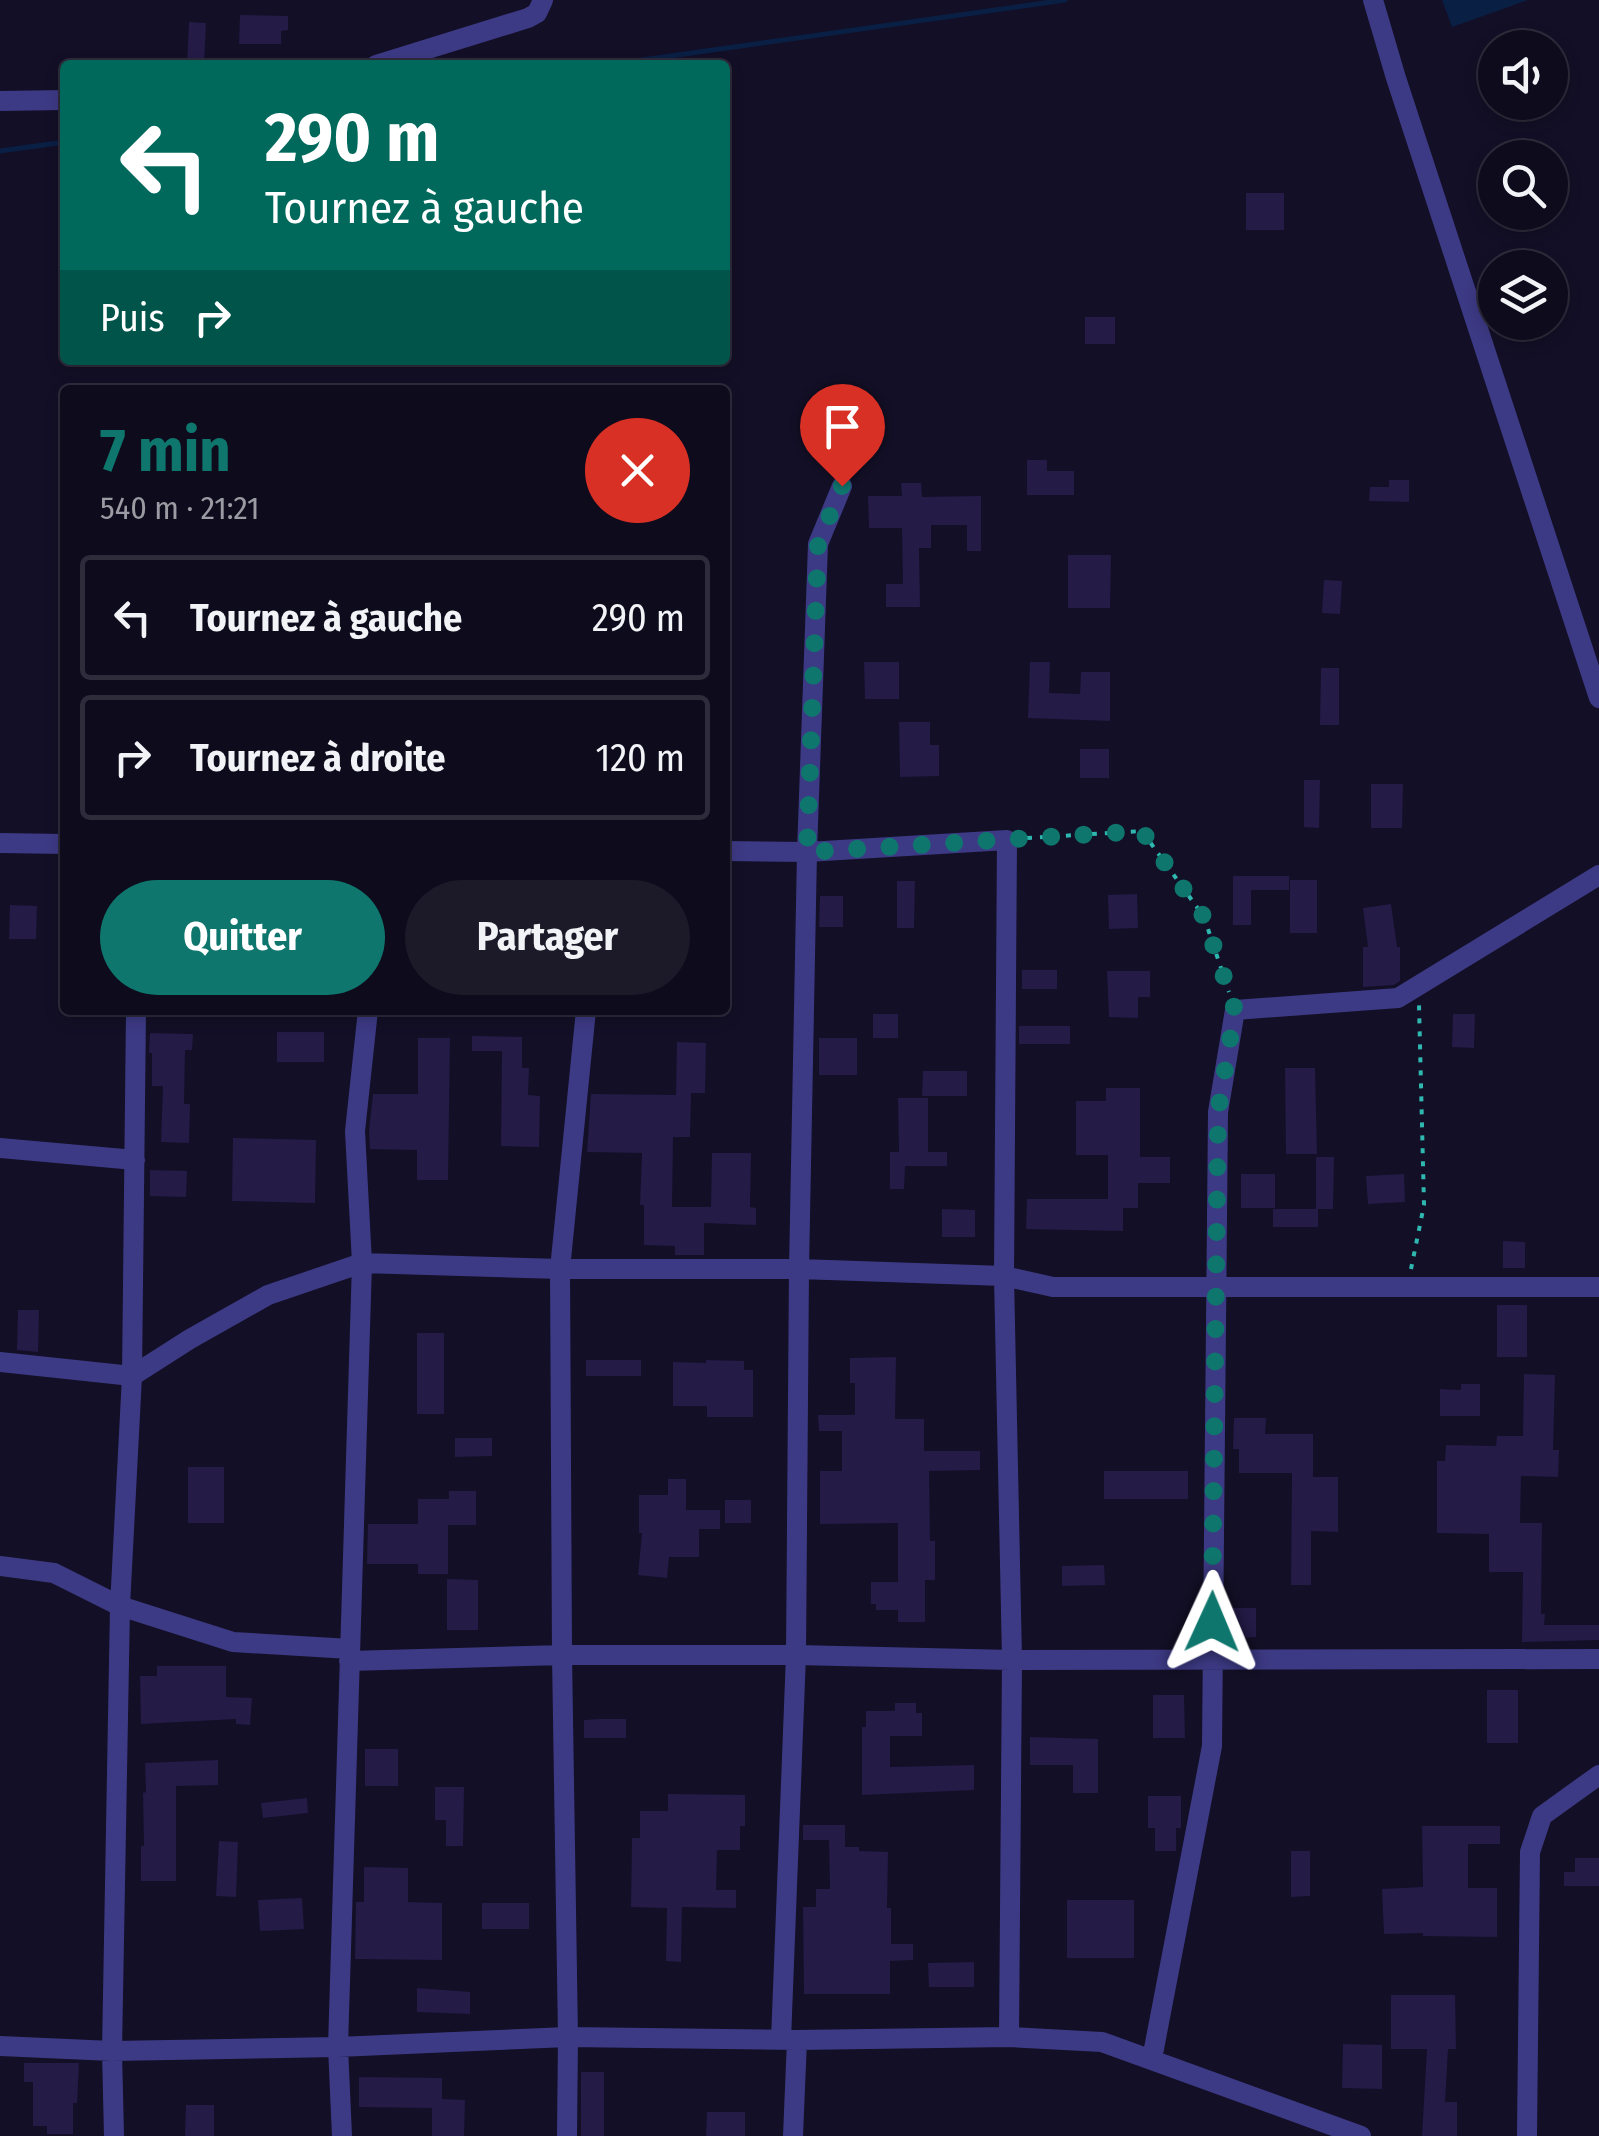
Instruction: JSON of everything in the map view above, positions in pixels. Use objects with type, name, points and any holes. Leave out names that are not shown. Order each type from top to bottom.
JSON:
[{"type":"street","points":[[392,60],[528,18],[537,13],[543,0]]},
{"type":"street","points":[[1373,0],[1599,698]]},
{"type":"street","points":[[0,100],[60,100]]},
{"type":"street","points":[[794,2136],[789,2040],[807,852],[818,544],[842,486]]},
{"type":"street","points":[[730,851],[807,852],[1007,840],[1004,1276],[1012,1660],[1009,2037]]},
{"type":"street","points":[[0,843],[60,844]]},
{"type":"street","points":[[1152,2059],[1212,1746],[1218,1112],[1235,1010],[1398,998],[1599,875]]},
{"type":"street","points":[[114,2136],[120,1606],[132,1376],[136,1015]]},
{"type":"street","points":[[342,2136],[338,2047],[362,1263],[355,1131],[367,1015]]},
{"type":"street","points":[[568,2136],[560,1269],[585,1015]]},
{"type":"street","points":[[0,1148],[134,1160]]},
{"type":"street","points":[[0,1362],[132,1376],[268,1295],[362,1263],[1004,1276],[1053,1287],[1599,1287]]},
{"type":"street","points":[[0,1566],[54,1573],[120,1606],[233,1642],[350,1655],[1599,1660]]},
{"type":"street","points":[[1527,2136],[1530,1852],[1542,1816],[1599,1775]]},
{"type":"street","points":[[0,2046],[112,2051],[568,2037],[1009,2037],[1102,2042],[1361,2136]]},
{"type":"path","points":[[1007,840],[1142,831],[1204,917],[1235,1010]]},
{"type":"path","points":[[1408,1286],[1424,1205],[1419,985]]},
{"type":"water","points":[[1442,0],[1528,0],[1452,27]]},
{"type":"building","points":[[240,15],[288,16],[288,30],[281,31],[281,44],[239,44]]},
{"type":"building","points":[[189,22],[206,23],[204,60],[187,60]]},
{"type":"building","points":[[1246,193],[1284,193],[1284,230],[1246,230]]},
{"type":"building","points":[[1085,317],[1115,317],[1115,344],[1085,344]]},
{"type":"building","points":[[1027,460],[1047,460],[1047,471],[1074,471],[1074,495],[1027,495]]},
{"type":"building","points":[[1389,480],[1409,480],[1409,502],[1369,501],[1370,487],[1389,487]]},
{"type":"building","points":[[901,483],[921,483],[922,497],[981,496],[981,551],[967,551],[967,525],[931,525],[931,548],[919,548],[920,607],[886,607],[886,584],[903,584],[902,528],[869,528],[868,496],[902,496]]},
{"type":"building","points":[[1068,555],[1111,555],[1110,608],[1068,608]]},
{"type":"building","points":[[1324,580],[1342,581],[1340,614],[1322,613]]},
{"type":"building","points":[[864,662],[899,662],[899,699],[865,699]]},
{"type":"building","points":[[1030,662],[1050,662],[1049,693],[1080,694],[1081,672],[1110,672],[1110,721],[1028,718]]},
{"type":"building","points":[[1321,668],[1339,668],[1339,725],[1320,725]]},
{"type":"building","points":[[899,722],[930,722],[930,745],[939,745],[939,776],[900,777]]},
{"type":"building","points":[[1080,749],[1109,749],[1109,778],[1080,778]]},
{"type":"building","points":[[1304,780],[1320,780],[1319,828],[1304,827]]},
{"type":"building","points":[[1371,784],[1403,784],[1402,828],[1371,828]]},
{"type":"building","points":[[1233,876],[1289,876],[1289,890],[1251,890],[1251,925],[1233,925]]},
{"type":"building","points":[[1290,880],[1317,880],[1317,933],[1290,933]]},
{"type":"building","points":[[897,881],[915,881],[914,928],[897,928]]},
{"type":"building","points":[[1137,894],[1138,928],[1109,929],[1108,895]]},
{"type":"building","points":[[820,896],[843,896],[843,927],[819,927]]},
{"type":"building","points":[[1391,904],[1400,947],[1400,981],[1363,987],[1363,947],[1368,947],[1363,908]]},
{"type":"building","points":[[10,905],[37,906],[36,939],[9,939]]},
{"type":"building","points":[[1022,970],[1057,970],[1057,989],[1022,989]]},
{"type":"building","points":[[1107,971],[1150,971],[1150,997],[1138,997],[1138,1018],[1109,1017]]},
{"type":"building","points":[[873,1014],[898,1014],[898,1038],[873,1038]]},
{"type":"building","points":[[1453,1014],[1475,1014],[1474,1048],[1452,1047]]},
{"type":"building","points":[[1019,1026],[1070,1026],[1070,1044],[1019,1044]]},
{"type":"building","points":[[277,1032],[324,1032],[324,1062],[277,1062]]},
{"type":"building","points":[[150,1033],[193,1034],[192,1050],[185,1050],[184,1104],[190,1104],[189,1143],[161,1142],[163,1086],[152,1086]]},
{"type":"building","points":[[472,1036],[522,1037],[522,1068],[529,1068],[528,1095],[540,1096],[539,1147],[501,1146],[502,1051],[472,1051]]},
{"type":"building","points":[[418,1038],[450,1038],[448,1180],[417,1180],[417,1150],[370,1149],[373,1094],[418,1094]]},
{"type":"building","points":[[819,1038],[857,1038],[857,1075],[819,1075]]},
{"type":"building","points":[[677,1042],[706,1043],[705,1093],[691,1093],[690,1137],[673,1137],[672,1207],[711,1207],[712,1153],[751,1153],[750,1207],[756,1208],[756,1225],[704,1223],[704,1255],[675,1255],[675,1246],[644,1245],[644,1205],[640,1205],[642,1153],[587,1152],[591,1094],[676,1095]]},
{"type":"building","points":[[1285,1068],[1315,1068],[1317,1154],[1286,1154]]},
{"type":"building","points":[[923,1071],[967,1071],[967,1096],[922,1096]]},
{"type":"building","points":[[1106,1088],[1140,1088],[1140,1157],[1170,1157],[1170,1183],[1138,1183],[1138,1208],[1123,1208],[1123,1231],[1026,1229],[1027,1199],[1108,1199],[1108,1155],[1076,1155],[1076,1101],[1106,1101]]},
{"type":"building","points":[[898,1098],[928,1098],[928,1152],[947,1152],[947,1166],[905,1166],[904,1189],[890,1189],[890,1152],[899,1152]]},
{"type":"building","points":[[233,1138],[316,1140],[315,1203],[232,1201]]},
{"type":"building","points":[[1316,1157],[1334,1157],[1333,1209],[1316,1209]]},
{"type":"building","points":[[150,1170],[187,1171],[186,1197],[150,1196]]},
{"type":"building","points":[[1241,1174],[1275,1174],[1275,1208],[1241,1208]]},
{"type":"building","points":[[1404,1174],[1405,1202],[1368,1204],[1366,1176]]},
{"type":"building","points":[[942,1209],[975,1210],[975,1237],[942,1237]]},
{"type":"building","points":[[1273,1209],[1318,1209],[1318,1227],[1273,1227]]},
{"type":"building","points":[[1503,1241],[1525,1242],[1525,1268],[1503,1268]]},
{"type":"building","points":[[1497,1305],[1527,1305],[1527,1357],[1497,1357]]},
{"type":"building","points":[[18,1310],[39,1310],[38,1352],[17,1350]]},
{"type":"building","points":[[417,1333],[444,1333],[444,1414],[417,1414]]},
{"type":"building","points":[[896,1357],[895,1419],[924,1419],[924,1451],[980,1451],[980,1470],[929,1471],[935,1580],[925,1580],[925,1622],[898,1622],[898,1610],[876,1610],[876,1604],[871,1604],[871,1582],[898,1582],[898,1523],[820,1524],[820,1471],[842,1471],[842,1431],[819,1431],[818,1415],[855,1415],[850,1358]]},
{"type":"building","points":[[586,1360],[641,1360],[641,1376],[586,1376]]},
{"type":"building","points":[[744,1361],[744,1370],[753,1370],[753,1417],[707,1417],[707,1406],[673,1406],[673,1362]]},
{"type":"building","points":[[1524,1374],[1555,1375],[1553,1450],[1559,1450],[1558,1477],[1521,1476],[1520,1523],[1542,1523],[1544,1625],[1599,1625],[1599,1640],[1522,1642],[1523,1572],[1489,1572],[1489,1534],[1437,1533],[1437,1461],[1445,1461],[1446,1445],[1496,1446],[1497,1436],[1523,1436]]},
{"type":"building","points":[[1461,1384],[1480,1384],[1480,1416],[1440,1416],[1440,1389],[1461,1390]]},
{"type":"building","points":[[1234,1418],[1266,1418],[1265,1434],[1313,1434],[1313,1477],[1338,1477],[1338,1532],[1311,1531],[1311,1585],[1291,1585],[1292,1473],[1239,1473],[1239,1449],[1233,1449]]},
{"type":"building","points":[[455,1438],[492,1438],[492,1456],[455,1457]]},
{"type":"building","points":[[188,1467],[224,1467],[224,1523],[188,1523]]},
{"type":"building","points":[[1104,1471],[1188,1471],[1188,1499],[1104,1499]]},
{"type":"building","points":[[668,1479],[686,1479],[686,1510],[720,1510],[720,1529],[699,1529],[699,1557],[669,1557],[667,1578],[638,1575],[642,1533],[639,1495],[668,1495]]},
{"type":"building","points":[[449,1491],[476,1491],[476,1525],[448,1525],[448,1574],[418,1574],[418,1564],[367,1564],[368,1524],[418,1524],[418,1499],[449,1499]]},
{"type":"building","points":[[725,1500],[751,1500],[751,1523],[725,1523]]},
{"type":"building","points":[[1104,1565],[1105,1585],[1062,1586],[1062,1566]]},
{"type":"building","points":[[447,1579],[478,1580],[478,1630],[447,1630]]},
{"type":"building","points":[[1228,1608],[1256,1608],[1256,1637],[1239,1638],[1239,1632],[1228,1632]]},
{"type":"building","points":[[157,1666],[226,1666],[226,1697],[252,1698],[250,1725],[236,1724],[236,1719],[141,1724],[140,1676],[157,1676]]},
{"type":"building","points":[[1487,1690],[1518,1690],[1518,1743],[1487,1743]]},
{"type":"building","points":[[1153,1695],[1184,1695],[1185,1738],[1153,1738]]},
{"type":"building","points":[[895,1703],[916,1703],[916,1713],[922,1713],[922,1736],[890,1736],[890,1767],[974,1765],[974,1790],[862,1795],[862,1727],[866,1727],[866,1711],[895,1711]]},
{"type":"building","points":[[626,1719],[626,1738],[584,1738],[584,1720]]},
{"type":"building","points":[[1030,1737],[1098,1739],[1098,1793],[1073,1793],[1073,1765],[1030,1765]]},
{"type":"building","points":[[365,1749],[398,1749],[398,1786],[365,1786]]},
{"type":"building","points":[[218,1760],[218,1785],[176,1786],[176,1881],[141,1881],[145,1763]]},
{"type":"building","points":[[435,1787],[464,1787],[463,1846],[446,1846],[446,1820],[435,1820]]},
{"type":"building","points":[[668,1794],[745,1795],[740,1850],[717,1850],[716,1890],[736,1890],[736,1908],[682,1907],[681,1962],[666,1961],[667,1908],[631,1907],[632,1838],[640,1838],[640,1811],[668,1811]]},
{"type":"building","points":[[1148,1796],[1181,1796],[1176,1851],[1155,1851],[1155,1828],[1148,1828]]},
{"type":"building","points":[[307,1798],[308,1813],[263,1818],[261,1803]]},
{"type":"building","points":[[803,1825],[845,1825],[845,1847],[888,1852],[891,1944],[913,1944],[913,1960],[890,1961],[890,1994],[804,1994],[803,1907],[816,1907],[816,1889],[830,1889],[829,1840],[803,1840]]},
{"type":"building","points":[[1422,1826],[1500,1826],[1500,1844],[1468,1844],[1468,1888],[1497,1888],[1497,1937],[1384,1934],[1382,1889],[1423,1887]]},
{"type":"building","points":[[219,1841],[238,1842],[236,1897],[216,1896]]},
{"type":"building","points":[[1291,1851],[1310,1851],[1310,1896],[1291,1897]]},
{"type":"building","points":[[1575,1858],[1599,1858],[1599,1886],[1564,1886],[1564,1872],[1575,1872]]},
{"type":"building","points":[[364,1867],[408,1868],[408,1902],[442,1903],[442,1960],[355,1959],[356,1902],[364,1902]]},
{"type":"building","points":[[302,1898],[304,1929],[260,1931],[258,1900]]},
{"type":"building","points":[[1067,1900],[1134,1900],[1134,1958],[1067,1958]]},
{"type":"building","points":[[482,1903],[529,1903],[529,1929],[482,1929]]},
{"type":"building","points":[[974,1962],[974,1987],[929,1987],[928,1963]]},
{"type":"building","points":[[417,1988],[470,1992],[470,2014],[417,2012]]},
{"type":"building","points":[[1391,1995],[1455,1995],[1456,2049],[1448,2049],[1445,2102],[1457,2102],[1457,2136],[1422,2136],[1427,2049],[1391,2049]]},
{"type":"building","points":[[1343,2044],[1382,2045],[1382,2089],[1342,2088]]},
{"type":"building","points":[[24,2063],[79,2063],[73,2134],[47,2134],[47,2126],[33,2126],[33,2082],[24,2082]]},
{"type":"building","points":[[581,2072],[604,2072],[604,2136],[581,2136]]},
{"type":"building","points":[[359,2077],[442,2078],[442,2099],[465,2100],[464,2136],[432,2136],[432,2108],[359,2107]]},
{"type":"building","points":[[186,2105],[214,2105],[214,2136],[185,2136]]},
{"type":"building","points":[[707,2112],[745,2112],[745,2136],[706,2136]]},
{"type":"waterway","points":[[642,60],[1065,0]]},
{"type":"waterway","points":[[0,151],[60,143]]},
{"type":"route","points":[[842,486],[818,544],[807,852],[1142,831],[1204,917],[1235,1010],[1218,1112],[1212,1622]]}]
